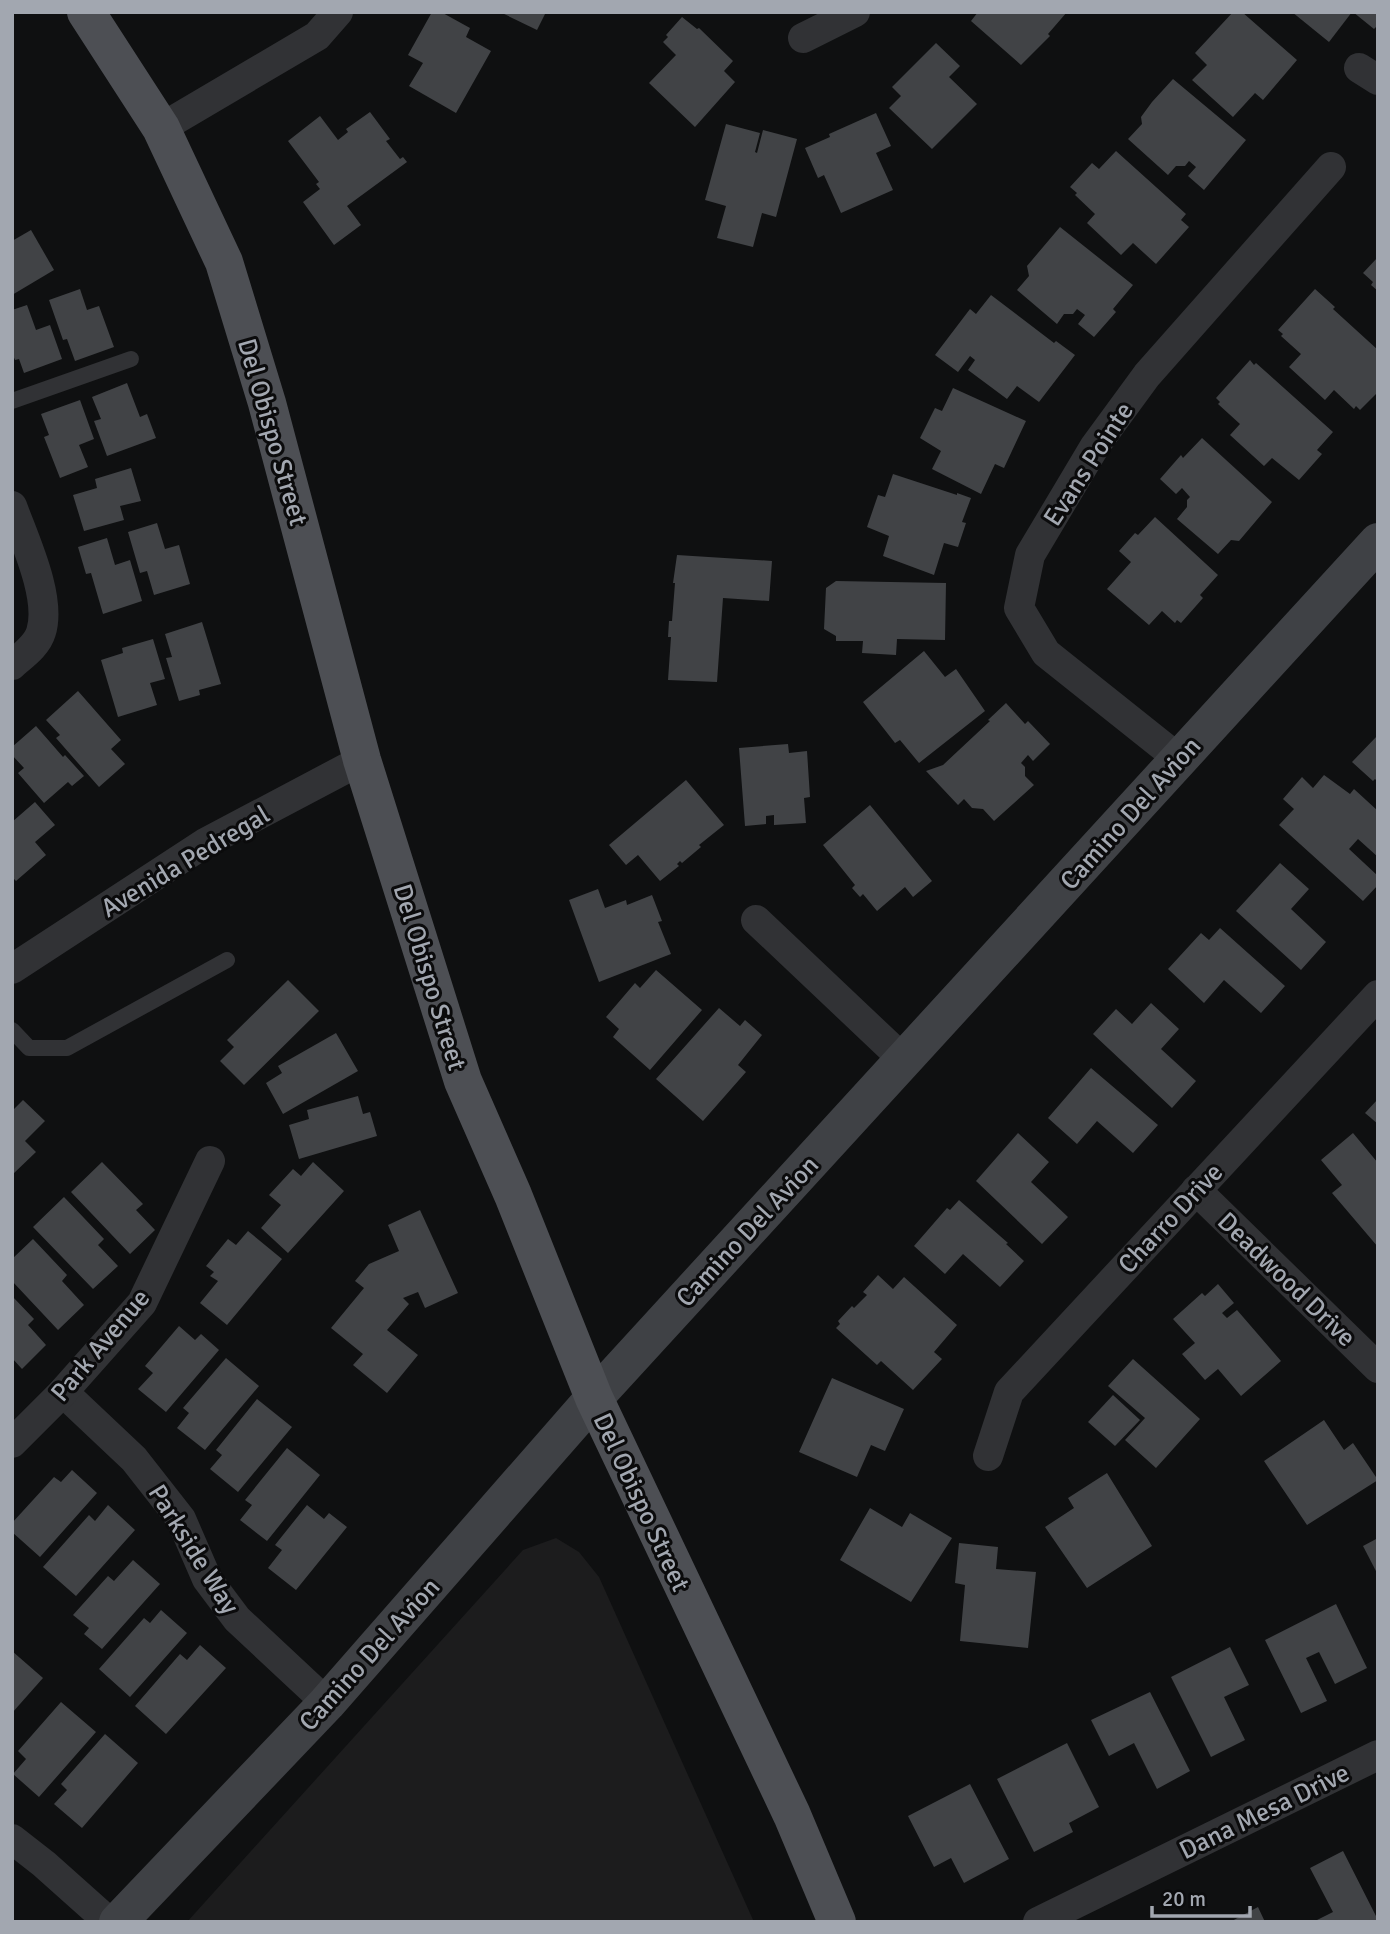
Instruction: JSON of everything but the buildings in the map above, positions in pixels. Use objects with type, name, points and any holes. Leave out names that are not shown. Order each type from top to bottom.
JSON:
[{"type":"main road","name":"Del Obispo Street","points":[[86,12],[161,128],[224,262],[267,403],[362,760],[463,1081],[513,1195],[594,1398],[792,1815],[837,1922]]},
{"type":"main road","name":"Camino Del Avion","points":[[118,1922],[327,1703],[594,1398],[1378,542]]},
{"type":"street","points":[[161,128],[317,36],[338,12]]},
{"type":"street","points":[[803,38],[855,12]]},
{"type":"street","name":"Evans Pointe","points":[[1179,759],[1046,653],[1019,608],[1030,555],[1095,446],[1147,375],[1331,167]]},
{"type":"street","points":[[12,506],[44,601],[41,634],[29,651],[12,665]]},
{"type":"street","name":"Avenida Pedregal","points":[[12,969],[205,843],[362,760]]},
{"type":"street","points":[[756,920],[904,1059]]},
{"type":"street","name":"Charro Drive","points":[[988,1457],[1009,1392],[1378,995]]},
{"type":"street","name":"Park Avenue","points":[[12,1443],[63,1392],[142,1303],[210,1161]]},
{"type":"street","name":"Deadwood Drive","points":[[1196,1190],[1378,1368]]},
{"type":"street","name":"Parkside Way","points":[[63,1392],[134,1459],[181,1519],[207,1579],[237,1619],[327,1703]]},
{"type":"street","name":"Dana Mesa Drive","points":[[1038,1922],[1378,1755]]},
{"type":"street","points":[[12,1839],[109,1922]]},
{"type":"lane","points":[[12,401],[131,359]]},
{"type":"lane","points":[[12,1030],[29,1048],[67,1048],[227,960]]},
{"type":"shaded area","points":[[556,1538],[579,1552],[599,1577],[754,1922],[187,1922],[523,1550]]}]
